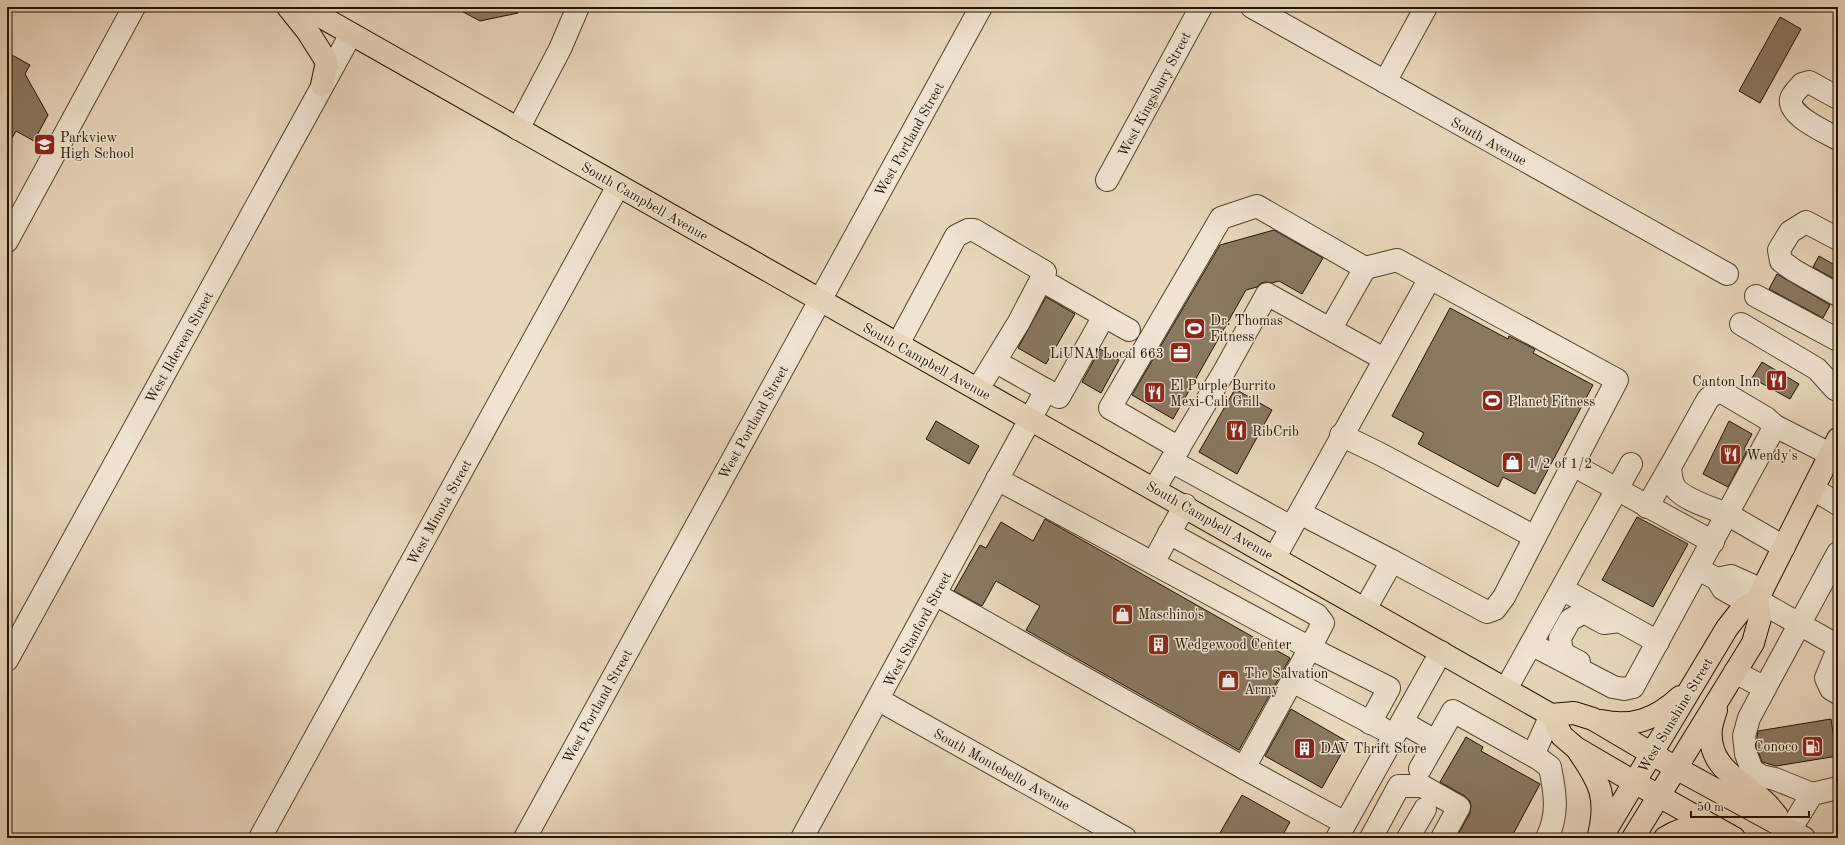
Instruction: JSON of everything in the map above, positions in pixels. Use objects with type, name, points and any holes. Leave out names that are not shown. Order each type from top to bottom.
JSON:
[{"type":"main road","points":[[288,7],[308,32],[327,62],[322,86]]},
{"type":"main road","name":"South Campbell Avenue","points":[[304,7],[1030,419],[1155,488],[1551,715]]},
{"type":"main road","name":"West Sunshine Street","points":[[1601,838],[1727,628],[1742,609],[1756,598],[1784,547],[1834,447]]},
{"type":"main road","name":"West Sunshine Street","points":[[1633,838],[1753,643],[1760,618],[1756,598]]},
{"type":"main road","points":[[1693,685],[1657,715],[1641,721],[1623,724],[1593,719],[1574,713],[1551,715],[1562,736],[1576,748],[1733,837]]},
{"type":"main road","points":[[1718,699],[1711,729],[1712,743],[1716,757],[1725,770],[1766,802],[1797,834]]},
{"type":"main road","points":[[1593,719],[1676,768],[1797,834]]},
{"type":"main road","points":[[1576,748],[1593,772],[1601,790],[1604,810],[1598,838]]},
{"type":"main road","points":[[1665,838],[1687,828],[1700,827],[1733,837]]},
{"type":"street","points":[[7,241],[134,7]]},
{"type":"street","points":[[518,129],[560,49],[578,7]]},
{"type":"street","name":"West Portland Street","points":[[525,838],[981,7]]},
{"type":"street","name":"West Kingsbury Street","points":[[1107,180],[1201,7]]},
{"type":"street","name":"South Avenue","points":[[1252,7],[1727,274]]},
{"type":"street","points":[[1385,82],[1426,7]]},
{"type":"street","name":"West Ildereen Street","points":[[7,660],[351,34]]},
{"type":"street","points":[[1838,98],[1809,82],[1802,84],[1791,99],[1792,106],[1800,118],[1838,139]]},
{"type":"street","name":"West Minota Street","points":[[260,838],[618,186]]},
{"type":"street","points":[[1257,206],[1365,268],[1397,260],[1430,278],[1617,380],[1504,597],[1495,609],[1487,612],[1392,561],[1296,520],[1175,455],[1110,408],[1220,218],[1257,206]]},
{"type":"street","points":[[1838,239],[1806,222],[1790,232],[1778,250],[1781,261],[1795,271],[1838,295]]},
{"type":"street","points":[[898,344],[956,236],[968,230],[974,230],[1045,272],[1018,322],[978,389]]},
{"type":"street","points":[[1331,328],[1365,268]]},
{"type":"street","points":[[1274,557],[1430,278]]},
{"type":"street","points":[[1052,286],[1129,330]]},
{"type":"street","points":[[1155,488],[1267,294],[1331,328],[1384,359]]},
{"type":"street","points":[[1756,296],[1838,340]]},
{"type":"street","points":[[1007,368],[1059,397],[1104,316]]},
{"type":"street","points":[[1741,324],[1817,369],[1835,389],[1838,390]]},
{"type":"street","name":"West Stanford Street","points":[[802,838],[879,700],[1046,390]]},
{"type":"street","points":[[1647,507],[1705,403],[1715,393],[1722,392],[1766,418],[1775,426],[1834,447]]},
{"type":"street","points":[[1531,644],[1597,679],[1618,688],[1624,689],[1633,687],[1658,642],[1707,574],[1713,542],[1775,426]]},
{"type":"street","points":[[1341,435],[1380,454],[1535,537]]},
{"type":"street","points":[[1506,689],[1631,464]]},
{"type":"street","points":[[1573,465],[1713,542]]},
{"type":"street","points":[[1670,468],[1671,479],[1675,488],[1683,494],[1727,514],[1784,547]]},
{"type":"street","points":[[997,479],[1310,648],[1414,701]]},
{"type":"street","points":[[1813,489],[1838,504]]},
{"type":"street","points":[[1153,563],[1184,505]]},
{"type":"street","points":[[1169,533],[1317,615],[1323,623],[1244,768]]},
{"type":"street","points":[[1838,553],[1749,718],[1744,736],[1746,754],[1752,770],[1761,776],[1775,779],[1812,794],[1838,788]]},
{"type":"street","points":[[1365,609],[1392,561]]},
{"type":"street","points":[[1707,574],[1723,589],[1756,598],[1838,646]]},
{"type":"street","points":[[1562,589],[1619,622],[1658,642]]},
{"type":"street","points":[[936,594],[1244,768],[1341,830],[1441,652]]},
{"type":"street","points":[[1597,679],[1587,667],[1562,654],[1560,638],[1570,620],[1584,612],[1604,623],[1619,622]]},
{"type":"street","points":[[1838,650],[1826,678],[1831,689],[1838,693]]},
{"type":"street","points":[[1735,672],[1765,688]]},
{"type":"street","points":[[1292,681],[1370,723],[1398,729],[1435,741]]},
{"type":"street","points":[[1370,723],[1390,688]]},
{"type":"street","name":"South Montebello Avenue","points":[[879,700],[1125,838]]},
{"type":"street","points":[[1420,769],[1453,711],[1533,755],[1550,767],[1555,790],[1554,821],[1547,838]]},
{"type":"street","points":[[1533,755],[1551,715]]},
{"type":"street","points":[[1371,838],[1400,786],[1422,786],[1459,807],[1442,838]]},
{"type":"street","points":[[1797,834],[1812,794]]},
{"type":"street","points":[[1408,838],[1425,809]]},
{"type":"building","points":[[454,7],[517,7],[518,13],[480,21]]},
{"type":"building","points":[[1780,17],[1801,29],[1760,103],[1739,91]]},
{"type":"building","points":[[12,55],[30,65],[25,74],[48,115],[34,141],[16,131],[7,147],[7,60]]},
{"type":"building","points":[[1274,230],[1323,258],[1302,294],[1279,281],[1272,283],[1261,283],[1257,287],[1246,290],[1173,419],[1132,395],[1220,245]]},
{"type":"building","points":[[1819,256],[1838,267],[1838,281],[1813,267]]},
{"type":"building","points":[[1777,274],[1830,305],[1823,318],[1769,289]]},
{"type":"building","points":[[1046,297],[1075,314],[1046,364],[1018,348]]},
{"type":"building","name":"Planet Fitness","points":[[1450,308],[1508,339],[1509,336],[1535,349],[1533,353],[1593,385],[1535,494],[1503,477],[1498,487],[1418,444],[1424,433],[1392,416]]},
{"type":"building","points":[[1100,349],[1119,360],[1101,393],[1082,382]]},
{"type":"building","name":"Canton Inn","points":[[1762,362],[1799,384],[1790,399],[1752,378]]},
{"type":"building","name":"RibCrib","points":[[1235,389],[1272,410],[1237,474],[1199,452]]},
{"type":"building","points":[[936,421],[979,446],[969,464],[926,439]]},
{"type":"building","name":"Wendy's","points":[[1729,421],[1752,434],[1744,449],[1747,451],[1728,487],[1703,474]]},
{"type":"building","points":[[1637,517],[1688,544],[1653,607],[1602,580]]},
{"type":"building","name":"Wedgewood Center","points":[[1045,519],[1290,658],[1239,750],[1026,630],[1040,606],[996,581],[982,606],[954,591],[980,545],[986,548],[1001,522],[1033,541]]},
{"type":"building","name":"DAV Thrift Store","points":[[1291,709],[1348,742],[1322,788],[1265,756]]},
{"type":"building","points":[[1831,719],[1833,732],[1838,731],[1838,756],[1776,766],[1762,762],[1758,751],[1758,731]]},
{"type":"building","points":[[1466,737],[1483,747],[1481,751],[1540,784],[1511,838],[1456,838],[1470,813],[1470,801],[1465,796],[1440,782]]},
{"type":"building","points":[[1242,795],[1290,822],[1281,838],[1217,838]]},
{"type":"place","name":"Parkview High School","points":[[45,145]]},
{"type":"place","name":"Dr. Thomas Fitness","points":[[1195,328]]},
{"type":"place","name":"LiUNA! Local 663","points":[[1180,353]]},
{"type":"place","name":"Canton Inn","points":[[1776,381]]},
{"type":"place","name":"El Purple Burrito Mexi-Cali Grill","points":[[1155,393]]},
{"type":"place","name":"Planet Fitness","points":[[1493,401]]},
{"type":"place","name":"RibCrib","points":[[1236,431]]},
{"type":"place","name":"Wendy's","points":[[1731,455]]},
{"type":"place","name":"1/2 of 1/2","points":[[1512,463]]},
{"type":"place","name":"Maschino's","points":[[1122,614]]},
{"type":"place","name":"Wedgewood Center","points":[[1158,644]]},
{"type":"place","name":"The Salvation Army","points":[[1229,681]]},
{"type":"place","name":"Conoco","points":[[1813,746]]},
{"type":"place","name":"DAV Thrift Store","points":[[1305,748]]}]
